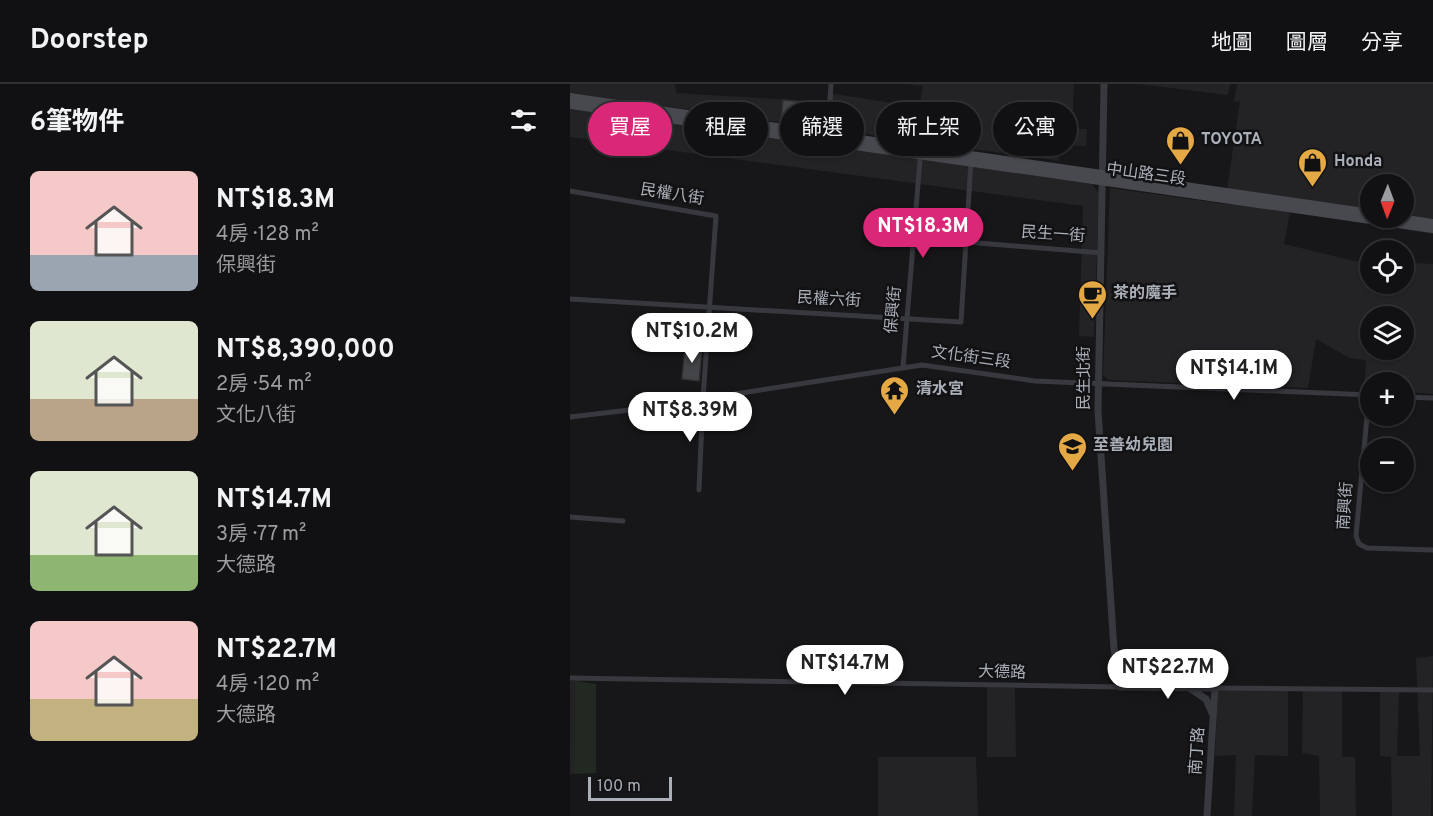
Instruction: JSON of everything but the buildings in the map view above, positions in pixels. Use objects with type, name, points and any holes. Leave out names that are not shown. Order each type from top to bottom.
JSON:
[{"type":"main road","name":"中山路三段","points":[[570,97],[780,130]]},
{"type":"main road","name":"中山路三段","points":[[570,105],[780,131]]},
{"type":"main road","name":"中山路三段","points":[[946,156],[1433,229]]},
{"type":"main road","name":"中山路三段","points":[[1104,179],[1360,212]]},
{"type":"main road","points":[[1414,220],[1433,223]]},
{"type":"street","points":[[830,102],[831,84]]},
{"type":"street","name":"民生北街","points":[[1104,84],[1104,179],[1098,384],[1108,598],[1120,687]]},
{"type":"street","name":"保興街","points":[[903,367],[921,156]]},
{"type":"street","points":[[966,242],[971,160]]},
{"type":"street","name":"民權八街","points":[[570,191],[716,216],[710,307]]},
{"type":"street","name":"民權六街","points":[[570,299],[961,322],[966,242]]},
{"type":"street","name":"民生一街","points":[[966,242],[1102,253]]},
{"type":"street","points":[[699,490],[710,307]]},
{"type":"street","name":"文化街三段","points":[[570,417],[638,409],[931,364],[1020,380],[1360,395]]},
{"type":"street","points":[[1414,397],[1433,398]]},
{"type":"street","name":"南興街","points":[[1367,426],[1356,536],[1359,544],[1366,548],[1433,550]]},
{"type":"street","points":[[570,518],[623,521]]},
{"type":"street","name":"大德路","points":[[570,678],[1433,690]]},
{"type":"street","points":[[1189,688],[1206,699],[1214,719]]},
{"type":"street","name":"南丁路","points":[[1207,816],[1215,688]]},
{"type":"shaded area","points":[[570,84],[675,84],[676,93],[827,102],[780,102],[780,122],[768,121],[768,102],[684,102],[684,109],[672,107],[672,102],[635,102],[570,93]]},
{"type":"shaded area","points":[[907,84],[1074,84],[1073,102],[993,102],[993,152],[981,150],[981,102],[920,102],[923,86]]},
{"type":"shaded area","points":[[1138,84],[1230,84],[1228,95]]},
{"type":"shaded area","points":[[1237,84],[1433,84],[1433,234],[1394,228],[1414,228],[1414,174],[1360,174],[1360,223],[1290,212],[1284,244],[1360,262],[1360,294],[1414,294],[1416,263],[1433,264],[1433,394],[1414,393],[1414,372],[1365,372],[1366,360],[1414,360],[1414,306],[1360,306],[1360,359],[1350,358],[1316,339],[1308,388],[1109,380],[1103,375],[1110,188],[1225,204],[1240,101],[1234,102]]},
{"type":"shaded area","points":[[828,93],[886,102],[876,102],[876,136],[864,134],[864,102],[827,102]]},
{"type":"shaded area","points":[[570,109],[588,112],[588,139],[570,137]]},
{"type":"shaded area","points":[[672,124],[684,125],[684,152],[672,151]]},
{"type":"shaded area","points":[[1077,129],[1087,129],[1086,146],[1077,146]]},
{"type":"shaded area","points":[[768,137],[780,139],[780,156],[864,156],[864,151],[876,153],[876,156],[897,156],[1092,184],[1099,194],[1094,337],[1079,336],[1083,206],[711,156],[768,156]]},
{"type":"shaded area","points":[[1023,156],[1060,156],[1059,161]]},
{"type":"shaded area","points":[[1433,656],[1431,816],[1392,816],[1391,757],[1380,756],[1380,691],[1399,691],[1397,756],[1420,756],[1416,658]]},
{"type":"shaded area","points":[[570,681],[575,681],[574,774],[570,774]]},
{"type":"shaded area","points":[[575,681],[596,684],[596,773],[574,774]]},
{"type":"shaded area","points":[[987,687],[1015,688],[1016,757],[987,757]]},
{"type":"shaded area","points":[[1303,688],[1342,690],[1342,757],[1355,757],[1356,816],[1320,816],[1319,756],[1302,753]]},
{"type":"shaded area","points":[[1218,690],[1288,690],[1288,756],[1255,755],[1252,816],[1234,816],[1236,755],[1215,756]]},
{"type":"shaded area","points":[[878,757],[976,757],[978,816],[878,816]]},
{"type":"place","name":"TOYOTA","points":[[1180,166]]},
{"type":"place","name":"Honda","points":[[1313,188]]},
{"type":"place","name":"茶的魔手","points":[[1092,320]]},
{"type":"place","name":"清水宮","points":[[895,416]]},
{"type":"place","name":"至善幼兒園","points":[[1072,472]]}]
